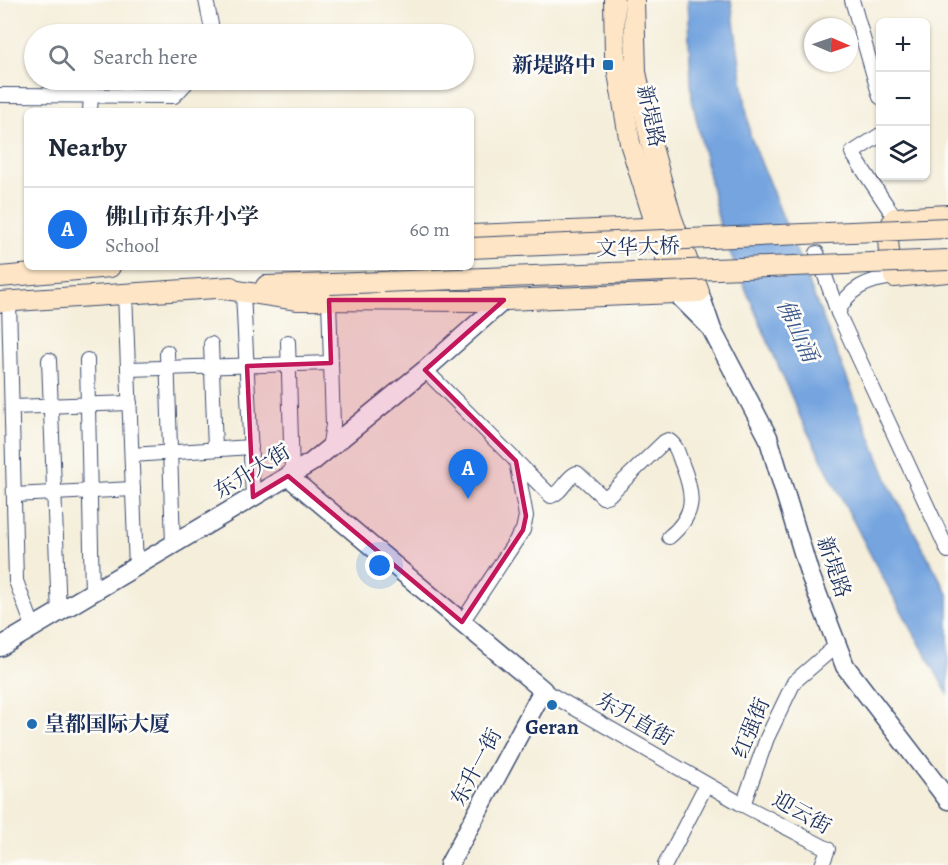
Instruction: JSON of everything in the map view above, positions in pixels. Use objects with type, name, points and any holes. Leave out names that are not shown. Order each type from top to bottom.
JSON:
[{"type":"main road","name":"新堤路","points":[[614,0],[615,55],[630,143],[666,227],[699,292]]},
{"type":"main road","name":"新堤路","points":[[634,0],[636,72],[652,147],[677,294]]},
{"type":"main road","points":[[948,215],[895,218],[889,225],[889,248],[894,276],[948,272]]},
{"type":"main road","points":[[474,235],[666,227]]},
{"type":"main road","points":[[474,248],[948,228]]},
{"type":"main road","name":"文华大桥","points":[[330,292],[948,260]]},
{"type":"main road","points":[[0,277],[68,270]]},
{"type":"main road","points":[[4,302],[218,288],[504,300],[699,292]]},
{"type":"main road","points":[[218,288],[298,300],[330,292]]},
{"type":"street","points":[[206,0],[211,24]]},
{"type":"street","points":[[852,0],[876,83]]},
{"type":"street","points":[[0,95],[174,96],[180,90]]},
{"type":"street","points":[[90,108],[91,95]]},
{"type":"street","points":[[876,138],[852,153],[895,218]]},
{"type":"street","points":[[817,253],[838,313],[948,551]]},
{"type":"street","points":[[838,313],[845,297],[871,279],[894,276]]},
{"type":"street","points":[[243,292],[253,497]]},
{"type":"street","points":[[329,447],[333,425],[330,292]]},
{"type":"street","name":"新堤路","points":[[699,292],[712,330],[768,437],[809,572],[845,666],[948,800]]},
{"type":"street","points":[[125,294],[136,567]]},
{"type":"street","name":"新堤路","points":[[677,294],[712,330]]},
{"type":"street","name":"东升大街","points":[[0,647],[34,629],[290,475],[329,447],[425,370],[504,300]]},
{"type":"street","points":[[4,302],[13,407],[16,580],[34,629]]},
{"type":"street","points":[[288,342],[290,475],[543,690]]},
{"type":"street","points":[[211,344],[215,449]]},
{"type":"street","points":[[167,352],[172,546]]},
{"type":"street","points":[[49,360],[58,614]]},
{"type":"street","points":[[87,360],[92,594]]},
{"type":"street","points":[[128,369],[331,363]]},
{"type":"street","points":[[425,370],[551,496],[557,494],[570,476],[577,473],[603,497],[609,495],[668,440],[674,444],[692,487],[688,515],[681,528],[669,537]]},
{"type":"street","points":[[13,407],[130,402]]},
{"type":"street","points":[[132,455],[251,447]]},
{"type":"street","points":[[462,622],[523,530],[526,516],[516,461]]},
{"type":"street","points":[[14,495],[133,489]]},
{"type":"street","name":"红强街","points":[[743,805],[767,738],[794,682],[837,645]]},
{"type":"street","name":"东升直街","points":[[543,690],[706,784]]},
{"type":"street","name":"东升一街","points":[[448,865],[543,690]]},
{"type":"street","points":[[665,865],[706,784],[743,805]]},
{"type":"street","name":"迎云街","points":[[743,805],[828,849],[822,865]]},
{"type":"highlighted area","points":[[329,300],[504,300],[425,370],[516,461],[526,516],[523,530],[462,622],[288,476],[253,497],[247,366],[331,363]]},
{"type":"water","name":"佛山涌","points":[[687,0],[731,0],[750,135],[891,489],[948,594],[948,694],[877,567],[801,419],[721,231],[692,99]]},
{"type":"place","name":"新堤路中","points":[[608,65]]},
{"type":"place","name":"佛山市东升小学","points":[[468,499]]},
{"type":"place","name":"Geran","points":[[552,705]]},
{"type":"place","name":"皇都国际大厦","points":[[32,724]]}]
